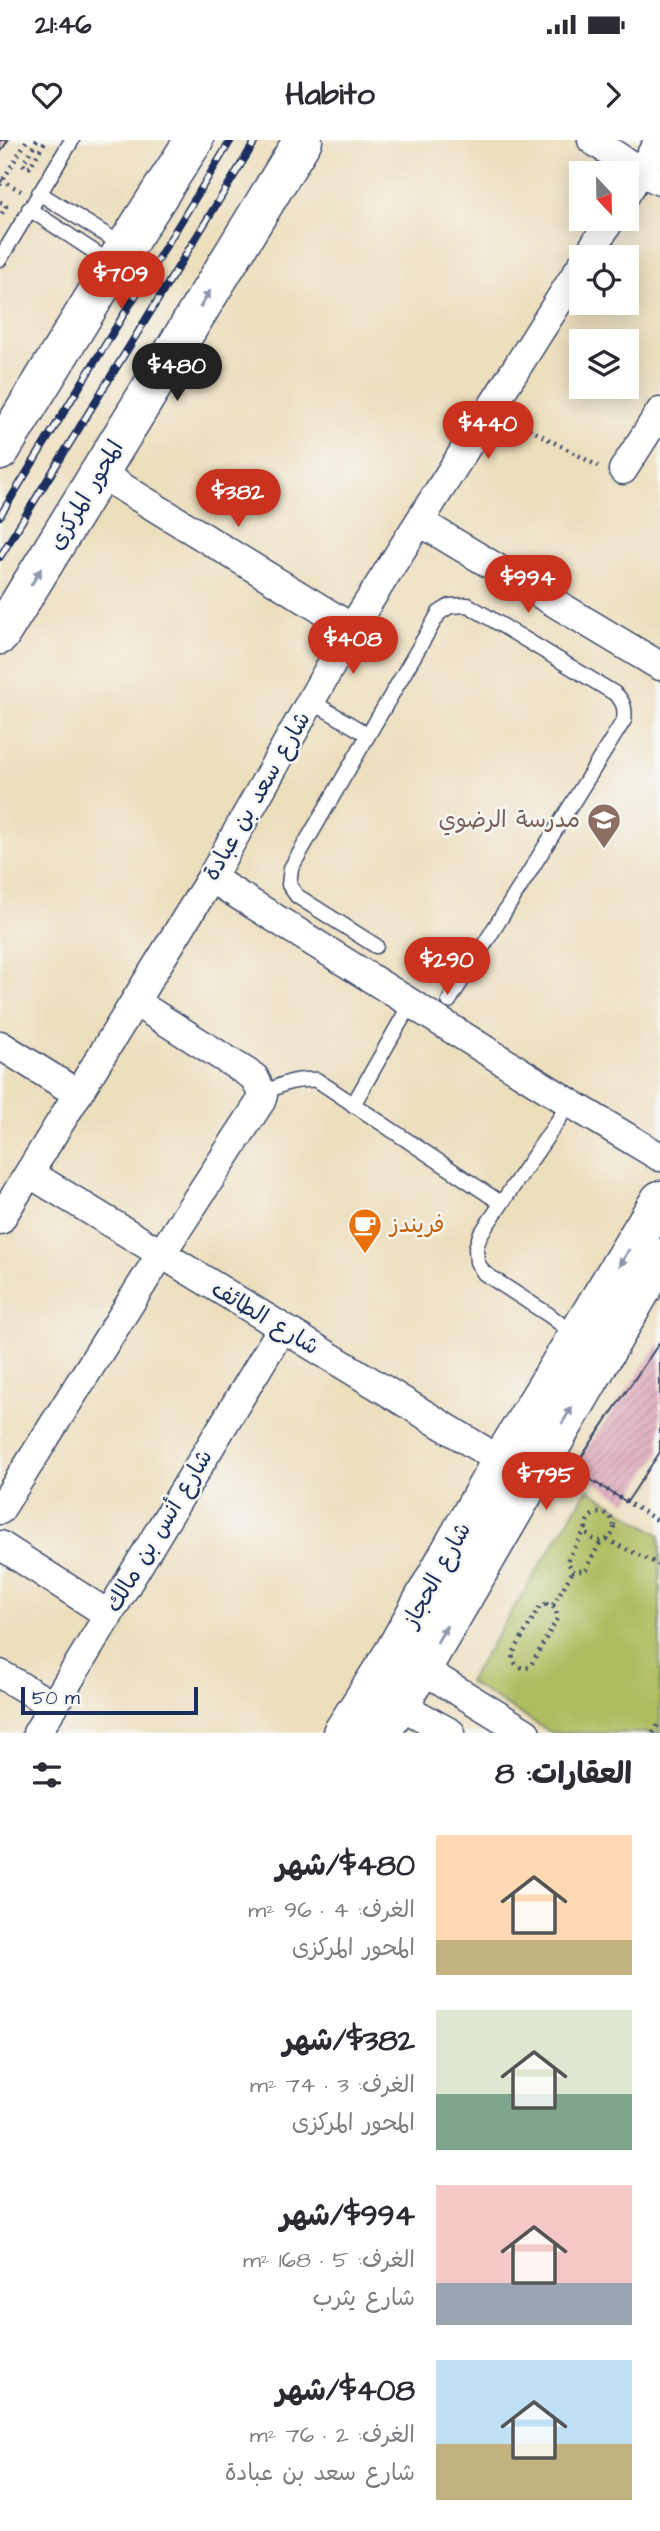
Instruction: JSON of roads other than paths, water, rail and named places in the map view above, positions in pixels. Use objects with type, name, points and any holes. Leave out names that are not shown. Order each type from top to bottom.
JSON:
[{"type":"street","points":[[0,451],[119,256],[194,140]]},
{"type":"street","name":"المحور المركزى","points":[[0,635],[303,140]]},
{"type":"street","points":[[592,140],[642,182],[660,140]]},
{"type":"street","name":"شارع سعد بن عبادة","points":[[0,1220],[211,878],[352,628],[569,285]]},
{"type":"street","points":[[623,470],[660,412]]},
{"type":"street","points":[[99,473],[352,628]]},
{"type":"street","points":[[420,522],[660,666]]},
{"type":"street","points":[[211,878],[569,1103],[660,1157]]},
{"type":"street","points":[[0,1510],[161,1254],[258,1109],[263,1094],[254,1077],[135,1002]]},
{"type":"street","points":[[0,1045],[78,1094]]},
{"type":"street","name":"شارع الطائف","points":[[29,1173],[501,1461]]},
{"type":"street","name":"شارع الحجاز","points":[[342,1733],[383,1708],[408,1661],[501,1461],[660,1199]]},
{"type":"street","name":"شارع الحجاز","points":[[408,1661],[545,1452],[660,1258]]},
{"type":"street","name":"شارع أنس بن مالك","points":[[47,1724],[109,1615],[282,1328]]},
{"type":"street","points":[[0,1545],[109,1615]]},
{"type":"street","points":[[408,1661],[526,1733]]},
{"type":"street","points":[[0,1674],[47,1724]]},
{"type":"street","points":[[383,1708],[451,1733]]},
{"type":"lane","points":[[0,259],[72,140]]},
{"type":"lane","points":[[39,193],[119,256]]},
{"type":"lane","points":[[29,209],[119,256]]},
{"type":"lane","points":[[376,946],[297,896],[289,884],[291,868],[439,614],[456,604],[468,605],[614,693],[624,705],[624,720],[449,1002]]},
{"type":"lane","points":[[311,701],[368,735]]},
{"type":"lane","points":[[353,1105],[411,1003]]},
{"type":"lane","points":[[263,1094],[279,1084],[298,1079],[317,1080],[501,1203]]},
{"type":"lane","points":[[569,1103],[501,1203],[480,1236],[476,1248],[477,1262],[484,1273],[577,1336]]},
{"type":"railway","points":[[0,516],[231,140]]},
{"type":"railway","points":[[0,557],[256,140]]},
{"type":"place","name":"مدرسة الرضوي","points":[[604,850]]},
{"type":"place","name":"فريندز","points":[[365,1255]]}]
